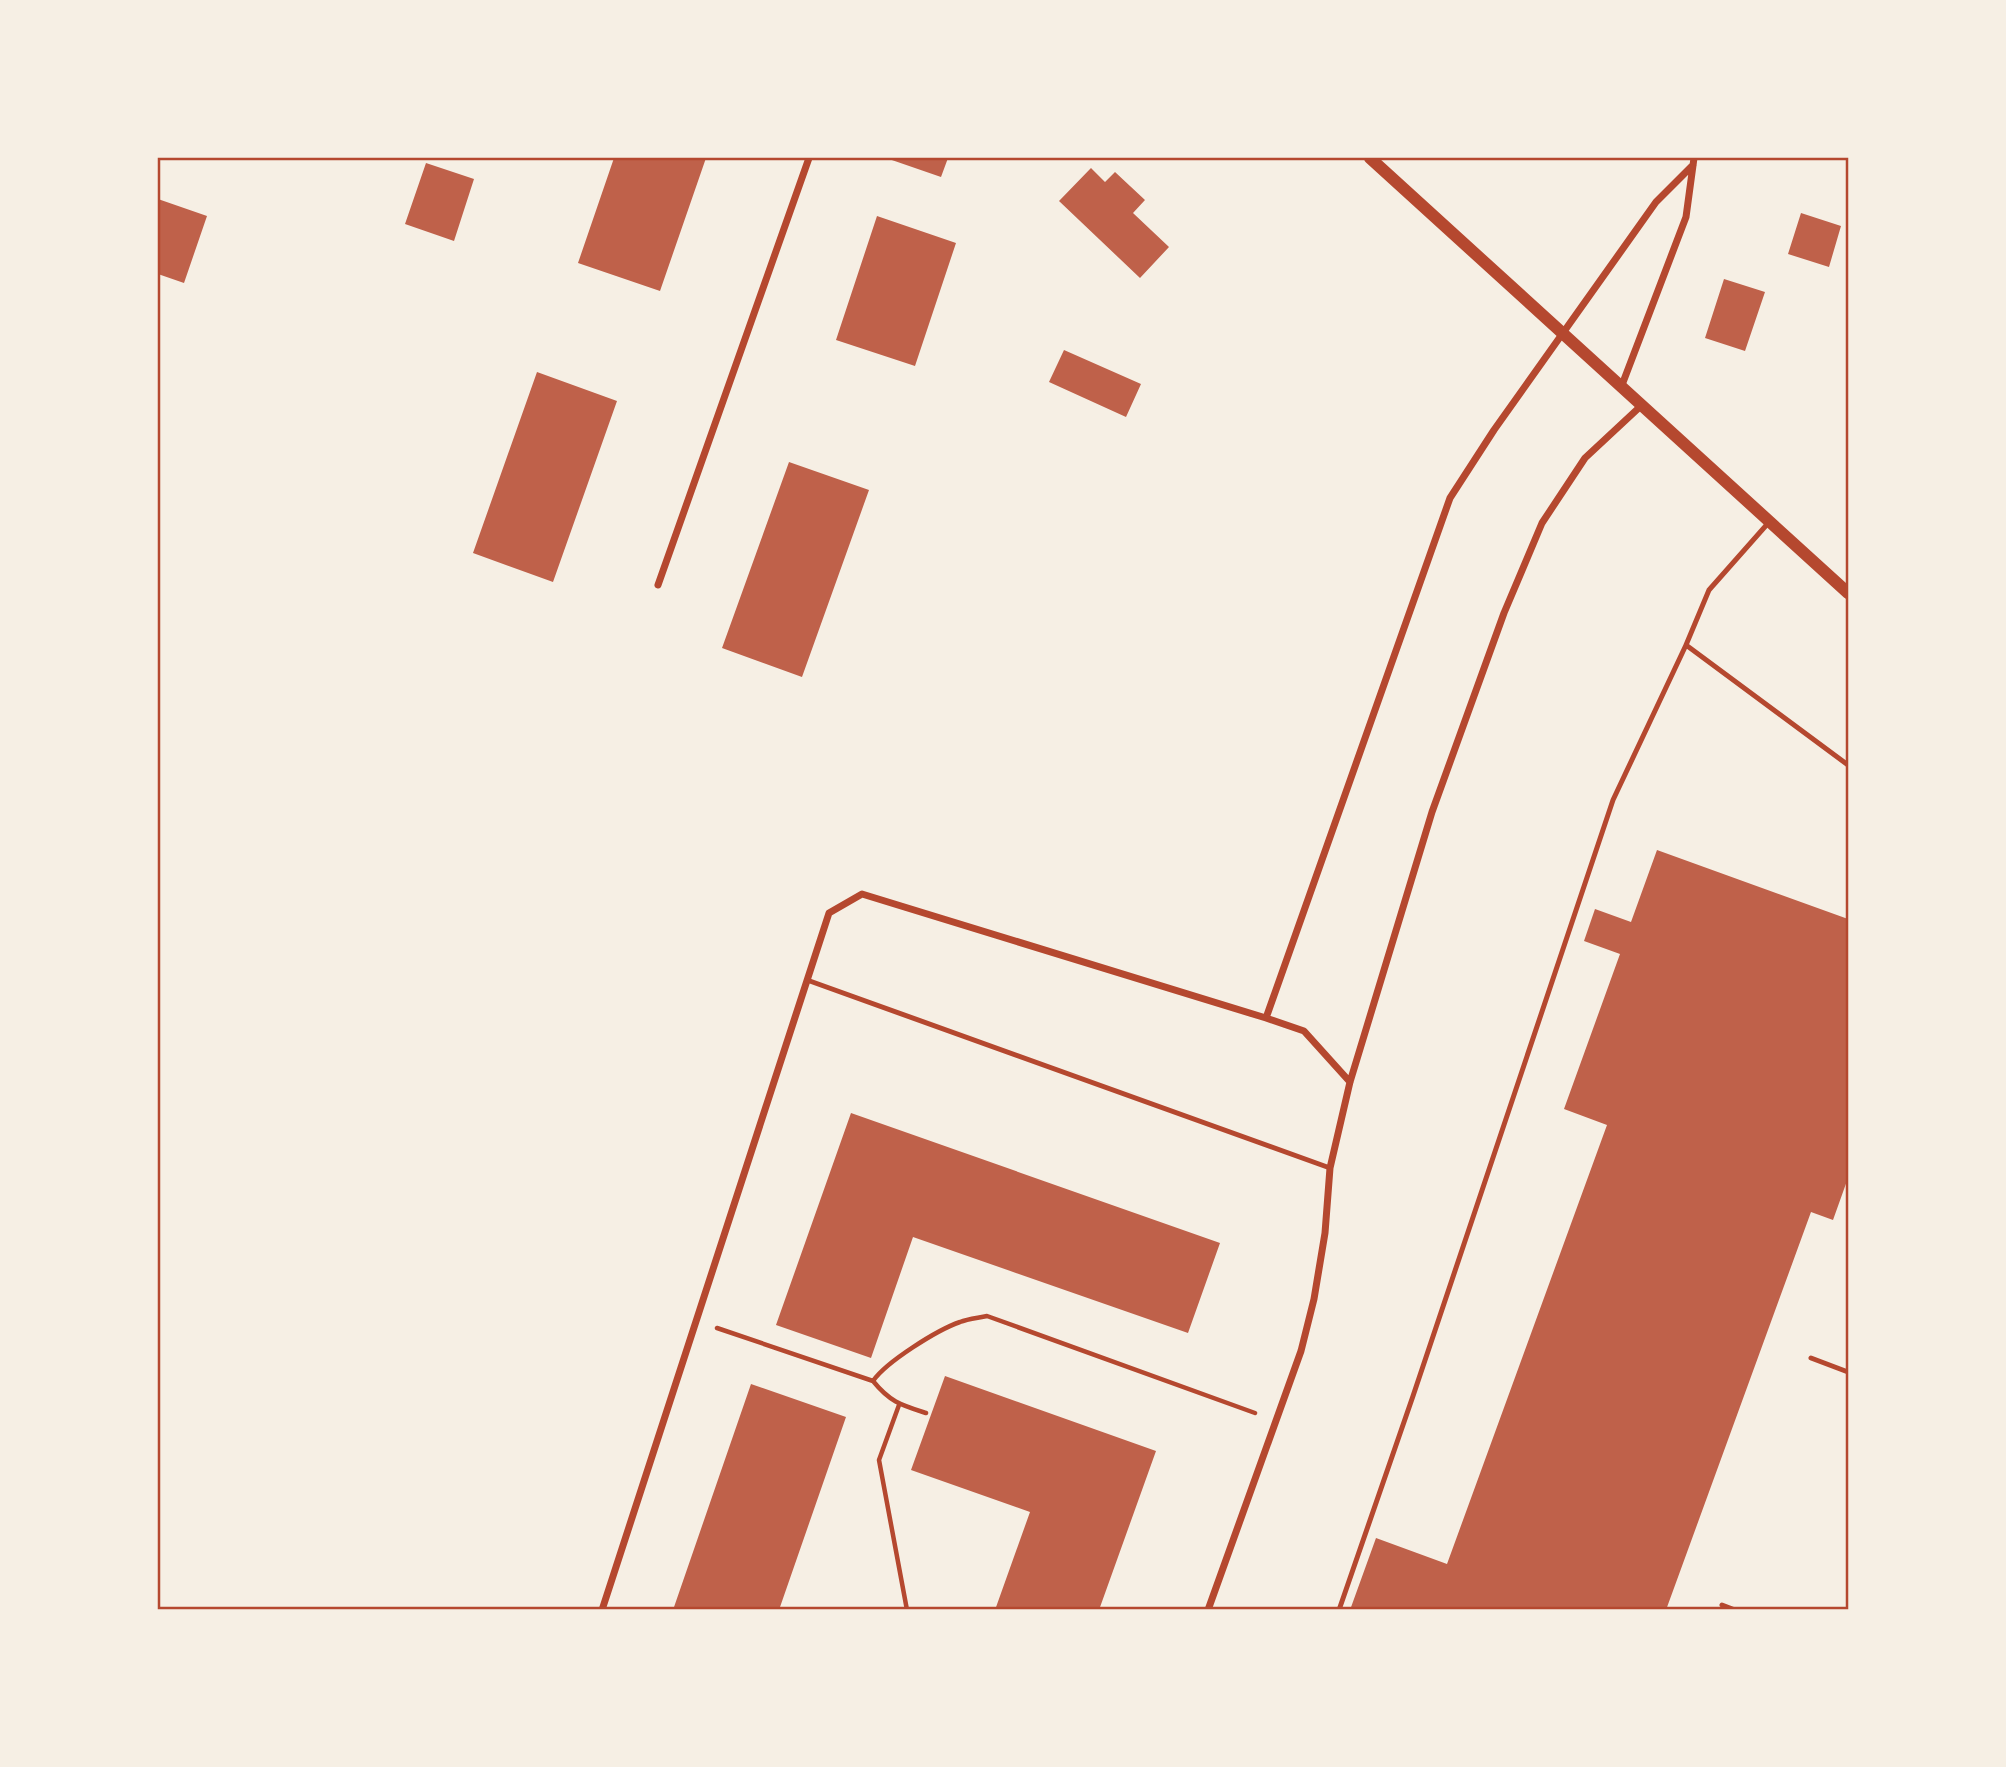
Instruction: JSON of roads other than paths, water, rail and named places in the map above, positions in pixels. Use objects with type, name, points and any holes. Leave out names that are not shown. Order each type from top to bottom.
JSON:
[{"type":"street","points":[[657,585],[809,158]]},
{"type":"street","points":[[1370,158],[1849,593]]},
{"type":"street","points":[[1266,1018],[1450,498],[1656,202],[1694,161]]},
{"type":"street","points":[[1622,385],[1686,217],[1694,161]]},
{"type":"street","points":[[1208,1609],[1301,1351],[1314,1299],[1325,1233],[1330,1168],[1350,1082],[1432,812],[1504,613],[1542,523],[1585,458],[1643,404]]},
{"type":"street","points":[[602,1609],[829,913],[862,894],[1266,1018],[1304,1031],[1350,1082]]},
{"type":"lane","points":[[1339,1609],[1613,800],[1709,590],[1770,521]]},
{"type":"lane","points":[[1686,645],[1849,765]]},
{"type":"lane","points":[[807,981],[1330,1168]]},
{"type":"lane","points":[[1811,1358],[1849,1372]]},
{"type":"lane","points":[[1722,1605],[1735,1609]]}]
